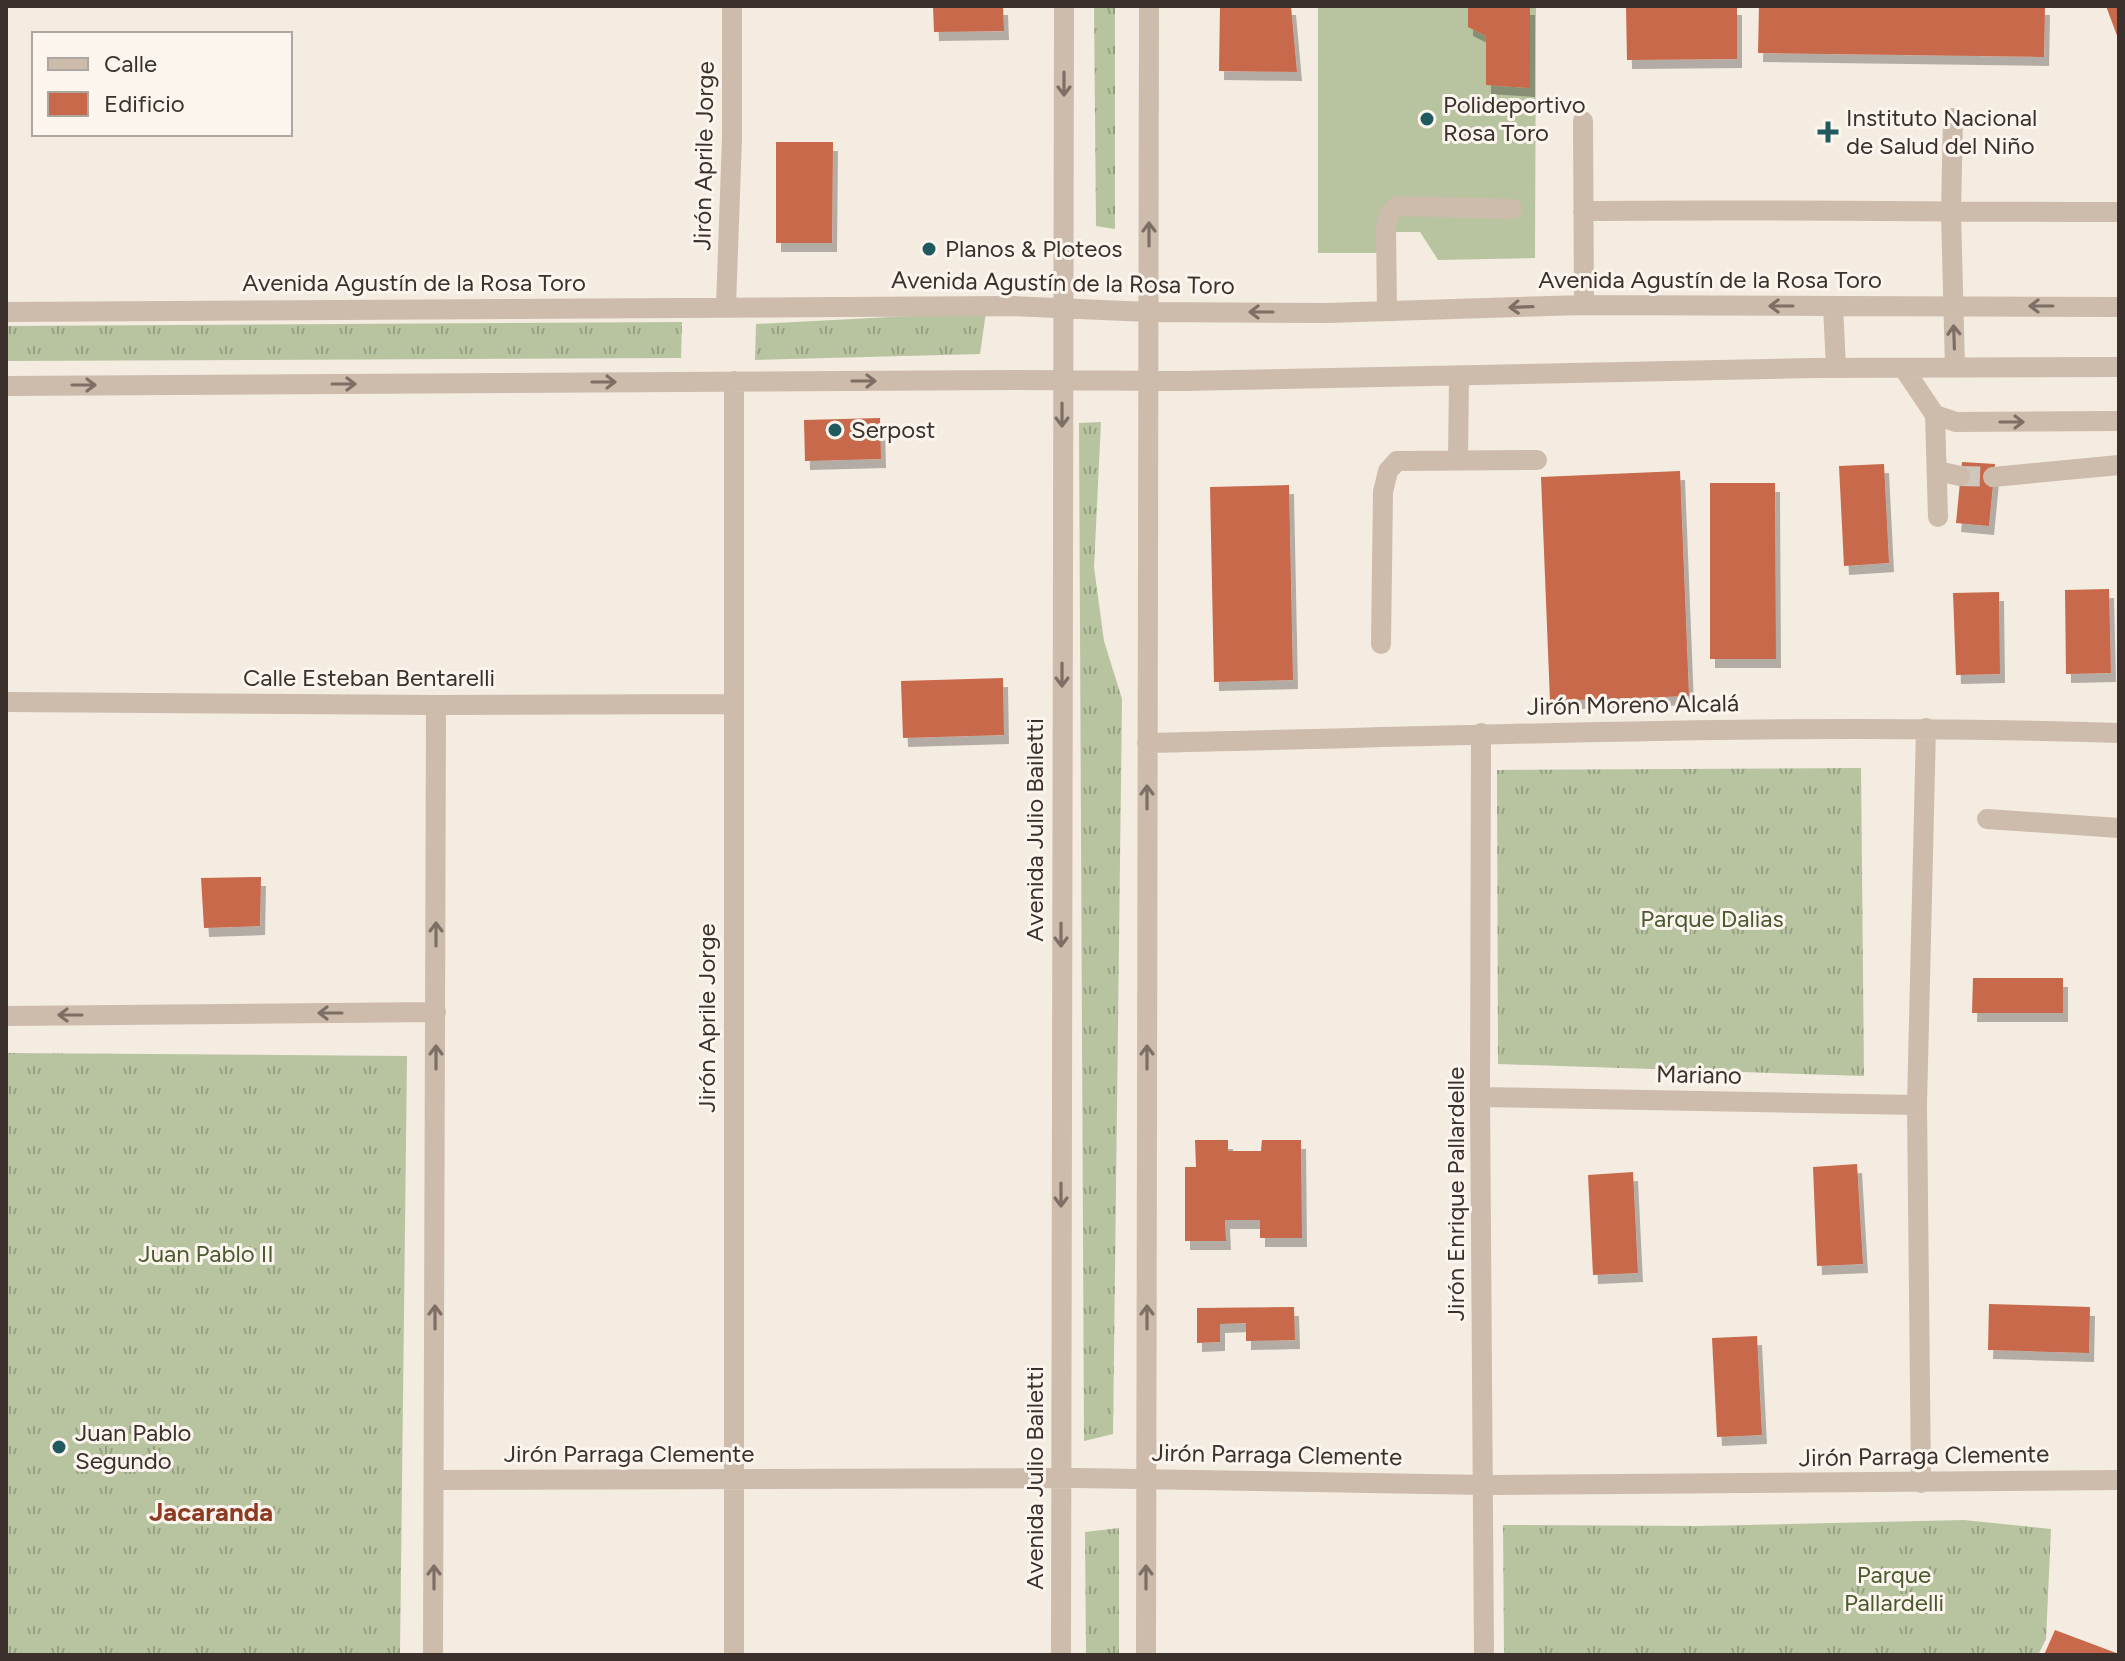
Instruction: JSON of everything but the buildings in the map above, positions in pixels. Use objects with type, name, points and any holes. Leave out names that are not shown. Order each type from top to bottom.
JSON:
[{"type":"street","name":"Jirón Aprile Jorge","points":[[726,306],[732,138],[732,6]]},
{"type":"street","name":"Avenida Julio Bailetti","points":[[1061,1655],[1064,6]]},
{"type":"street","points":[[1146,1655],[1149,6]]},
{"type":"street","points":[[1953,118],[1951,212],[1955,368]]},
{"type":"street","points":[[1583,121],[1584,305]]},
{"type":"street","points":[[1387,311],[1386,226],[1389,214],[1397,206],[1512,209]]},
{"type":"street","points":[[1583,211],[2119,212]]},
{"type":"street","name":"Avenida Agustín de la Rosa Toro","points":[[6,312],[726,306],[1011,306],[1148,312],[1387,311],[1584,305],[2119,307]]},
{"type":"street","points":[[1833,306],[1836,368]]},
{"type":"street","points":[[6,386],[1147,381],[1836,368],[2119,367]]},
{"type":"street","points":[[1904,369],[1935,415],[1938,517]]},
{"type":"street","points":[[1458,460],[1459,376]]},
{"type":"street","name":"Jirón Aprile Jorge","points":[[734,381],[734,1655]]},
{"type":"street","points":[[1935,415],[1956,422],[2119,421]]},
{"type":"street","points":[[1381,644],[1383,492],[1388,471],[1397,461],[1537,460]]},
{"type":"street","points":[[1993,477],[2119,465]]},
{"type":"street","points":[[1938,471],[1960,476]]},
{"type":"street","name":"Calle Esteban Bentarelli","points":[[6,702],[732,704]]},
{"type":"street","points":[[433,1655],[436,705]]},
{"type":"street","points":[[1921,1483],[1917,1105],[1926,728]]},
{"type":"street","name":"Jirón Moreno Alcalá","points":[[1147,743],[1481,733],[1926,728],[2119,733]]},
{"type":"street","name":"Jirón Enrique Pallardelle","points":[[1481,733],[1484,1655]]},
{"type":"street","points":[[1987,819],[2119,828]]},
{"type":"street","points":[[6,1016],[436,1012]]},
{"type":"street","name":"Mariano","points":[[1480,1097],[1917,1105]]},
{"type":"street","name":"Jirón Parraga Clemente","points":[[434,1480],[1147,1478],[1484,1485],[2119,1480]]},
{"type":"green space","points":[[1094,6],[1115,6],[1115,229],[1096,226]]},
{"type":"green space","name":"Polideportivo Rosa Toro","points":[[1318,6],[1536,6],[1535,258],[1438,260],[1420,232],[1391,232],[1391,253],[1318,253]]},
{"type":"green space","points":[[986,312],[980,354],[755,360],[756,324]]},
{"type":"green space","points":[[682,322],[681,358],[6,361],[6,326]]},
{"type":"green space","points":[[1101,422],[1094,567],[1104,641],[1122,699],[1113,1434],[1084,1441],[1079,423]]},
{"type":"green space","name":"Parque Dalias","points":[[1861,768],[1864,1076],[1498,1064],[1497,770]]},
{"type":"green space","name":"Juan Pablo II","points":[[6,1053],[407,1056],[400,1655],[6,1655]]},
{"type":"green space","name":"Parque Pallardelli","points":[[1964,1520],[2051,1529],[2046,1639],[2038,1655],[1504,1655],[1503,1525],[1699,1526]]},
{"type":"green space","points":[[1119,1528],[1119,1655],[1086,1655],[1085,1532]]},
{"type":"tunnel","points":[[1960,476],[1993,477]]},
{"type":"place","name":"Polideportivo Rosa Toro","points":[[1427,119]]},
{"type":"place","name":"Instituto Nacional de Salud del Niño","points":[[1828,132]]},
{"type":"place","name":"Planos & Ploteos","points":[[929,249]]},
{"type":"place","name":"Serpost","points":[[835,430]]},
{"type":"place","name":"Juan Pablo Segundo","points":[[59,1447]]},
{"type":"district","name":"Jacaranda","points":[[211,1512]]}]
